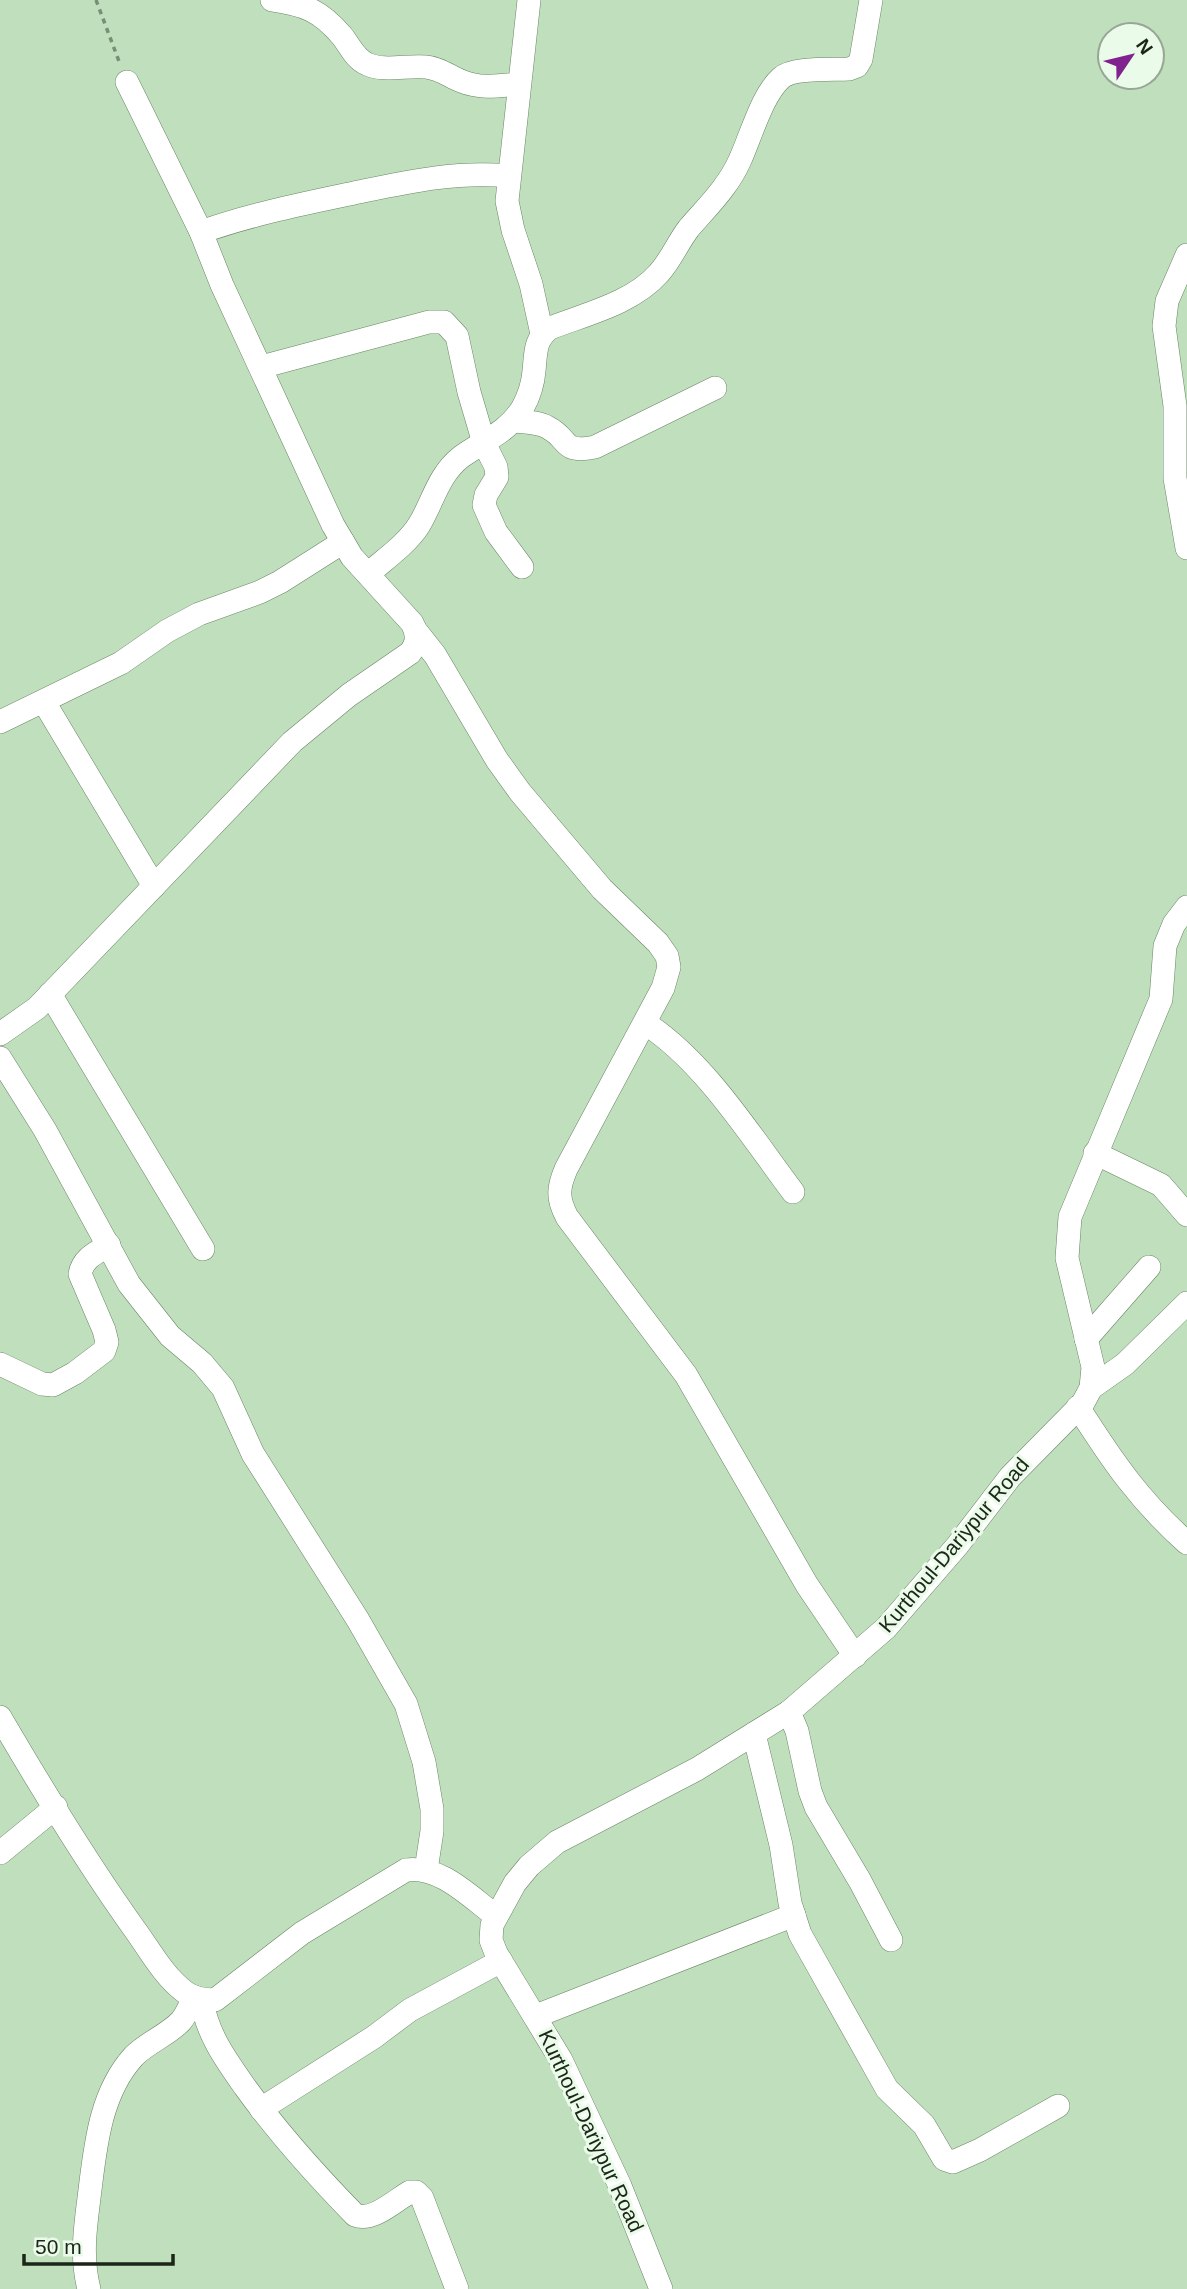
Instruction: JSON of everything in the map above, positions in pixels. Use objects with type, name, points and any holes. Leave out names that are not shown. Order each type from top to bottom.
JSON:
[{"type":"street","points":[[272,0],[310,8],[325,19],[365,64],[380,68],[429,67],[476,86],[490,88],[519,84]]},
{"type":"street","points":[[529,0],[509,176],[508,214],[526,264],[542,334]]},
{"type":"street","points":[[368,574],[417,528],[436,488],[451,467],[514,421],[527,399],[534,371],[536,345],[542,334],[550,328],[623,299],[654,279],[664,267],[688,230],[724,189],[769,94],[781,78],[797,72],[849,69],[859,63],[871,0]]},
{"type":"street","points":[[127,82],[201,232],[216,271],[342,542],[412,623],[435,655],[497,760],[520,792],[602,889],[658,943],[667,957],[668,967],[663,988],[566,1169],[558,1194],[560,1204],[680,1367],[807,1585],[855,1656]]},
{"type":"street","points":[[201,232],[276,208],[442,176],[509,176]]},
{"type":"street","points":[[1185,263],[1167,301],[1164,326],[1175,406],[1175,478],[1187,548]]},
{"type":"street","points":[[261,367],[429,323],[444,322],[457,337],[484,443],[496,467],[497,477],[486,495],[484,505],[496,532],[522,567]]},
{"type":"street","points":[[514,421],[547,427],[568,446],[578,450],[594,447],[715,388]]},
{"type":"street","points":[[0,722],[121,663],[167,631],[199,614],[280,582],[342,542]]},
{"type":"street","points":[[0,1034],[37,1008],[292,742],[349,695],[410,653],[416,645],[416,631]]},
{"type":"street","points":[[44,702],[154,886]]},
{"type":"street","points":[[1091,1388],[1093,1367],[1067,1258],[1066,1240],[1070,1217],[1161,999],[1166,946],[1174,924],[1187,907]]},
{"type":"street","points":[[50,994],[203,1249]]},
{"type":"street","points":[[645,1023],[678,1048],[697,1069],[793,1192]]},
{"type":"street","points":[[0,1058],[45,1130],[129,1284],[159,1323],[202,1363],[223,1388],[253,1454],[358,1620],[405,1704],[424,1762],[432,1809],[426,1870]]},
{"type":"street","points":[[1095,1153],[1161,1185],[1187,1215]]},
{"type":"street","points":[[0,1364],[42,1384],[53,1385],[75,1373],[104,1351],[107,1342],[104,1330],[80,1274],[82,1265],[89,1258],[109,1245]]},
{"type":"street","points":[[1086,1339],[1149,1267]]},
{"type":"street","points":[[1091,1388],[1125,1364],[1187,1303]]},
{"type":"street","name":"Kurthoul-Dariypur Road","points":[[661,2289],[625,2198],[561,2060],[491,1940],[496,1916],[515,1883],[529,1866],[557,1842],[697,1769],[754,1734],[789,1712],[855,1656],[918,1594],[1010,1476],[1078,1408],[1091,1388]]},
{"type":"street","points":[[1078,1408],[1125,1478],[1155,1514],[1187,1544]]},
{"type":"street","points":[[789,1712],[797,1731],[816,1807],[891,1940]]},
{"type":"street","points":[[0,1717],[108,1892],[162,1968],[186,1993],[198,1999],[215,2000],[302,1933],[406,1870],[419,1868],[442,1877],[496,1916]]},
{"type":"street","points":[[754,1734],[781,1845],[786,1885],[800,1934],[887,2089],[924,2125],[944,2159],[953,2162],[962,2159],[1058,2106]]},
{"type":"street","points":[[3,1844],[56,1807]]},
{"type":"street","points":[[536,2016],[794,1915]]},
{"type":"street","points":[[261,2109],[374,2037],[410,2010],[501,1961]]},
{"type":"street","points":[[198,1999],[211,2034],[261,2109],[301,2159],[355,2215],[371,2216],[410,2192],[416,2192],[422,2198],[457,2289]]},
{"type":"street","points":[[89,2289],[84,2269],[85,2228],[95,2154],[109,2098],[123,2071],[134,2057],[181,2021],[198,1999]]},
{"type":"path","points":[[96,0],[127,82]]}]
